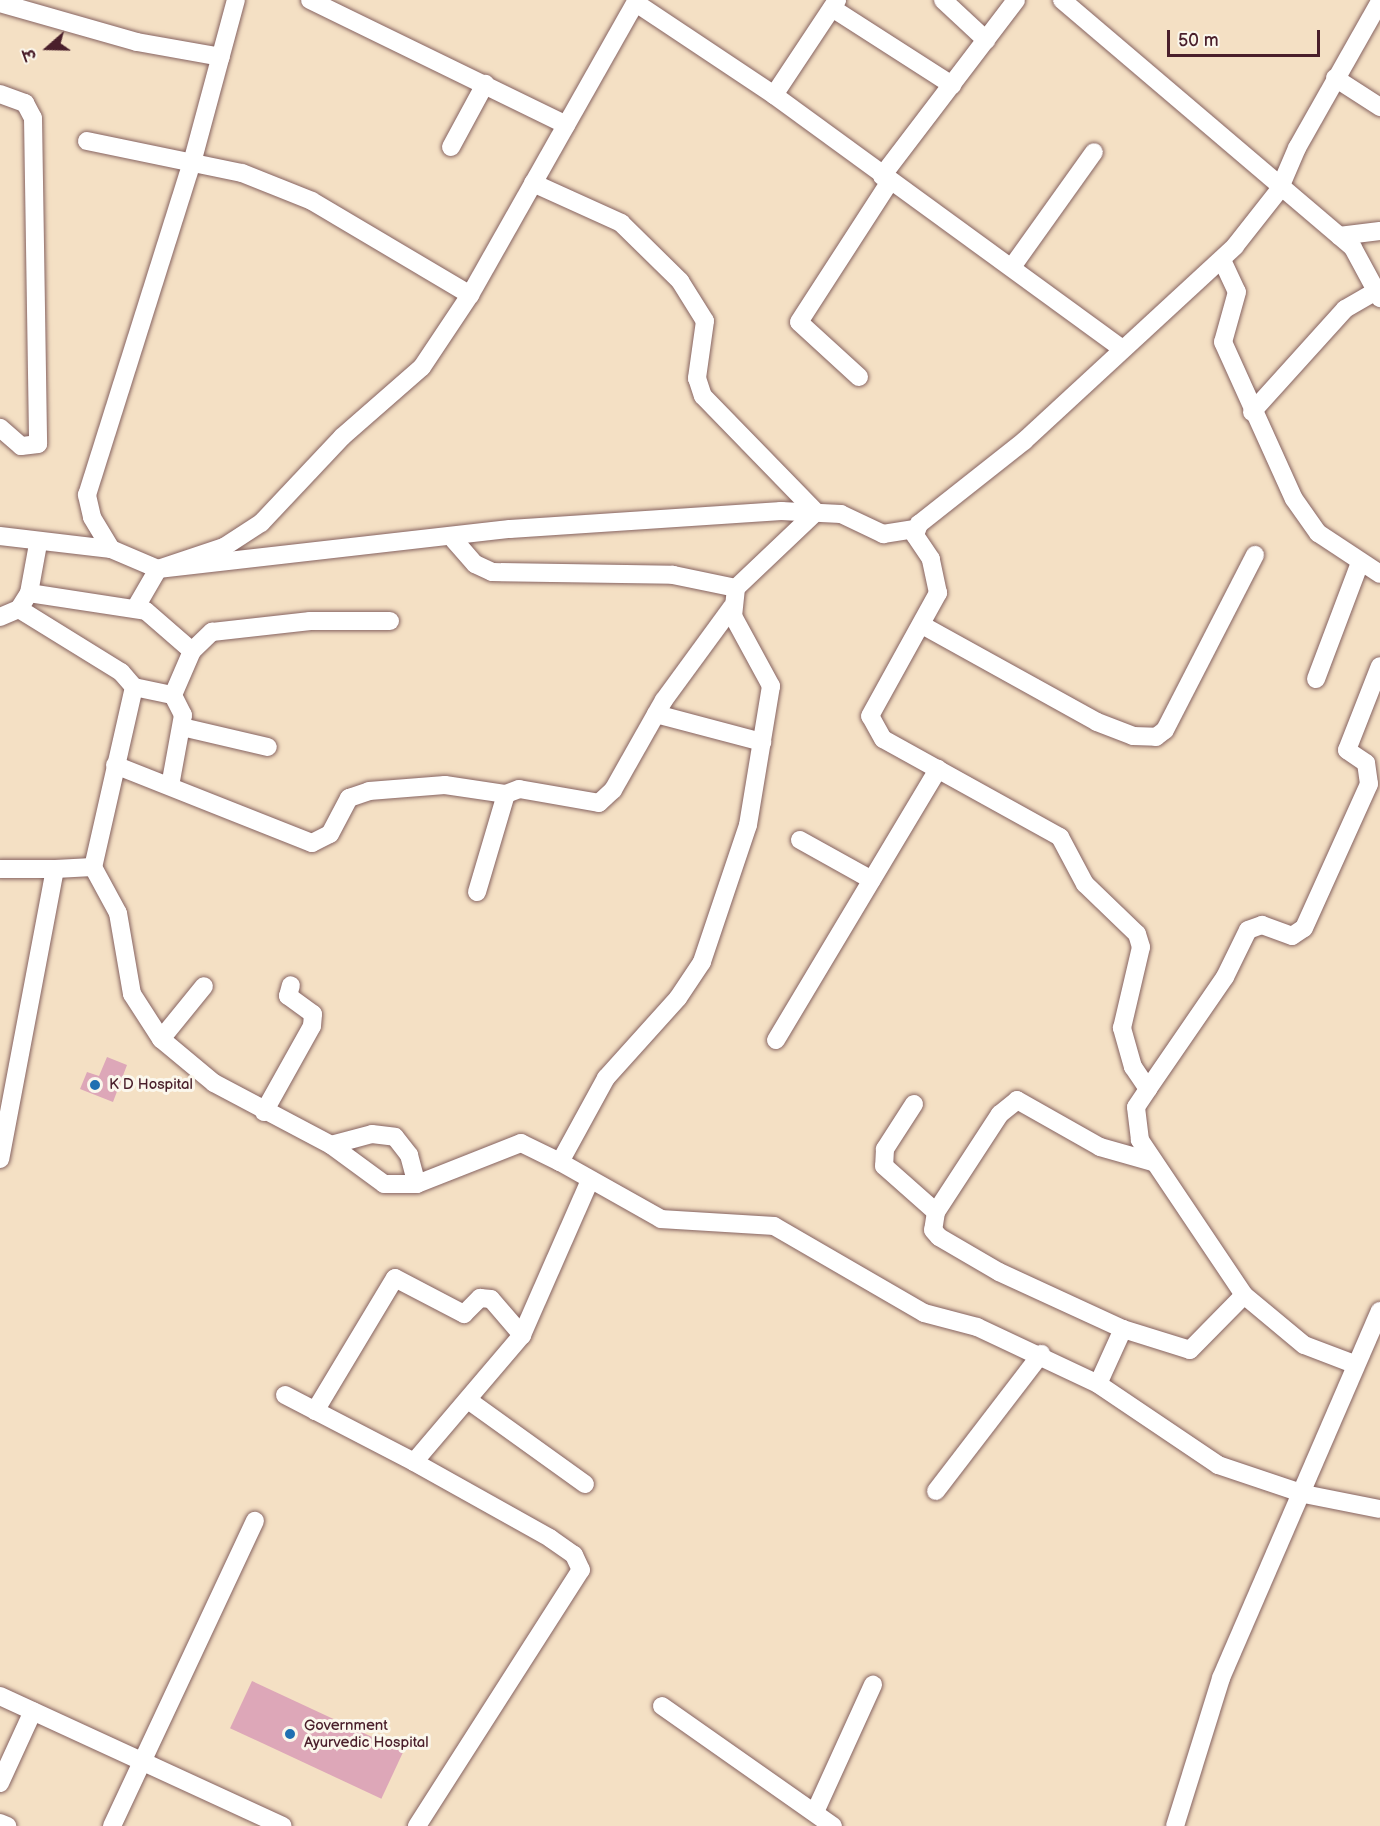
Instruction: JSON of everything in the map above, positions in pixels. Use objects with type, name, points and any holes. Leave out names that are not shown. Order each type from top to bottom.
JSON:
[{"type":"street","points":[[111,549],[92,517],[87,495],[193,159],[236,0]]},
{"type":"street","points":[[310,0],[333,4],[566,125]]},
{"type":"street","points":[[943,0],[986,40]]},
{"type":"street","points":[[859,376],[799,322],[885,179],[1016,0]]},
{"type":"street","points":[[1062,0],[1279,190],[1340,236],[1364,262],[1378,294],[1345,309],[1252,412]]},
{"type":"street","points":[[0,536],[38,544],[111,549],[158,569],[454,540],[572,524],[816,512],[841,514],[883,534],[915,529],[1024,441],[1121,348],[1222,260],[1279,190],[1335,78],[1380,1]]},
{"type":"street","points":[[136,607],[158,569],[224,547],[277,509],[342,437],[422,367],[470,294],[636,2],[774,95],[885,179],[1012,267],[1121,348]]},
{"type":"street","points":[[0,3],[137,42],[221,57]]},
{"type":"street","points":[[774,95],[835,4],[952,85]]},
{"type":"street","points":[[1335,78],[1380,107]]},
{"type":"street","points":[[451,147],[485,84]]},
{"type":"street","points":[[0,94],[25,103],[33,117],[38,444],[21,446],[0,428]]},
{"type":"street","points":[[87,141],[193,159],[312,201],[470,294]]},
{"type":"street","points":[[1012,267],[1094,152]]},
{"type":"street","points":[[533,183],[621,224],[680,281],[705,321],[697,372],[703,396],[816,512]]},
{"type":"street","points":[[1340,236],[1380,231]]},
{"type":"street","points":[[1222,260],[1237,292],[1223,342],[1252,412],[1308,521],[1359,565],[1380,574]]},
{"type":"street","points":[[115,765],[312,843],[330,834],[349,798],[369,791],[445,785],[506,794],[519,789],[599,803],[613,790],[656,714],[732,607],[736,588],[816,512]]},
{"type":"street","points":[[915,529],[937,578],[935,604],[875,706],[871,726],[883,739],[1060,837],[1085,884],[1137,934],[1141,948],[1122,1028],[1132,1067],[1148,1089]]},
{"type":"street","points":[[454,540],[475,564],[492,572],[673,575],[736,588]]},
{"type":"street","points":[[0,617],[19,609],[29,592],[38,544]]},
{"type":"street","points":[[922,625],[1097,722],[1133,736],[1156,737],[1165,730],[1255,555]]},
{"type":"street","points":[[1316,679],[1359,565]]},
{"type":"street","points":[[29,592],[136,607],[192,651]]},
{"type":"street","points":[[560,1162],[606,1078],[678,998],[702,962],[748,825],[770,676],[732,607]]},
{"type":"street","points":[[19,609],[121,672],[134,687],[173,694]]},
{"type":"street","points":[[170,786],[182,727],[173,694],[192,651],[201,639],[220,631],[310,621],[390,621]]},
{"type":"street","points":[[1354,1364],[1304,1345],[1245,1295],[1153,1162],[1136,1123],[1137,1107],[1225,977],[1248,930],[1262,925],[1292,936],[1304,928],[1369,784],[1366,763],[1347,750],[1380,666]]},
{"type":"street","points":[[134,687],[93,867],[118,913],[132,994],[161,1039],[196,1070],[264,1112],[331,1145],[384,1184],[417,1184],[507,1145],[533,1146],[661,1219],[774,1226],[924,1313],[977,1327],[1041,1354],[1098,1384],[1218,1465],[1304,1494],[1380,1509]]},
{"type":"street","points":[[656,714],[762,742]]},
{"type":"street","points":[[182,727],[268,747]]},
{"type":"street","points":[[776,1040],[938,769]]},
{"type":"street","points":[[477,892],[506,794]]},
{"type":"street","points":[[800,840],[872,880]]},
{"type":"street","points":[[0,869],[93,867]]},
{"type":"street","points":[[0,1159],[55,869]]},
{"type":"street","points":[[264,1112],[312,1026],[313,1014],[288,996],[291,985]]},
{"type":"street","points":[[161,1039],[204,986]]},
{"type":"street","points":[[1153,1162],[1100,1147],[1017,1100],[999,1114],[936,1212],[933,1230],[957,1248],[1123,1329],[1190,1350],[1245,1295]]},
{"type":"street","points":[[914,1104],[882,1161],[936,1212]]},
{"type":"street","points":[[331,1145],[372,1134],[395,1137],[409,1155],[417,1184]]},
{"type":"street","points":[[414,1462],[522,1335],[590,1180]]},
{"type":"street","points":[[315,1411],[395,1278],[464,1314],[480,1298],[491,1299],[522,1335]]},
{"type":"street","points":[[1175,1826],[1221,1678],[1304,1494],[1354,1364],[1380,1311]]},
{"type":"street","points":[[1098,1384],[1123,1329]]},
{"type":"street","points":[[936,1491],[1041,1354]]},
{"type":"street","points":[[285,1395],[414,1462],[550,1538],[574,1555],[581,1570],[417,1826]]},
{"type":"street","points":[[468,1400],[585,1484]]},
{"type":"street","points":[[112,1826],[140,1760],[255,1521]]},
{"type":"street","points":[[815,1812],[873,1684]]},
{"type":"street","points":[[0,1696],[283,1826]]},
{"type":"street","points":[[662,1706],[833,1826]]},
{"type":"street","points":[[0,1783],[33,1711]]},
{"type":"street","points":[[0,1823],[7,1826]]},
{"type":"building","points":[[107,1057],[127,1065],[113,1102],[80,1089],[87,1072],[99,1076]]},
{"type":"building","points":[[252,1681],[403,1752],[381,1799],[230,1728]]},
{"type":"place","name":"K D Hospital","points":[[95,1085]]},
{"type":"place","name":"Government Ayurvedic Hospital","points":[[290,1734]]}]
